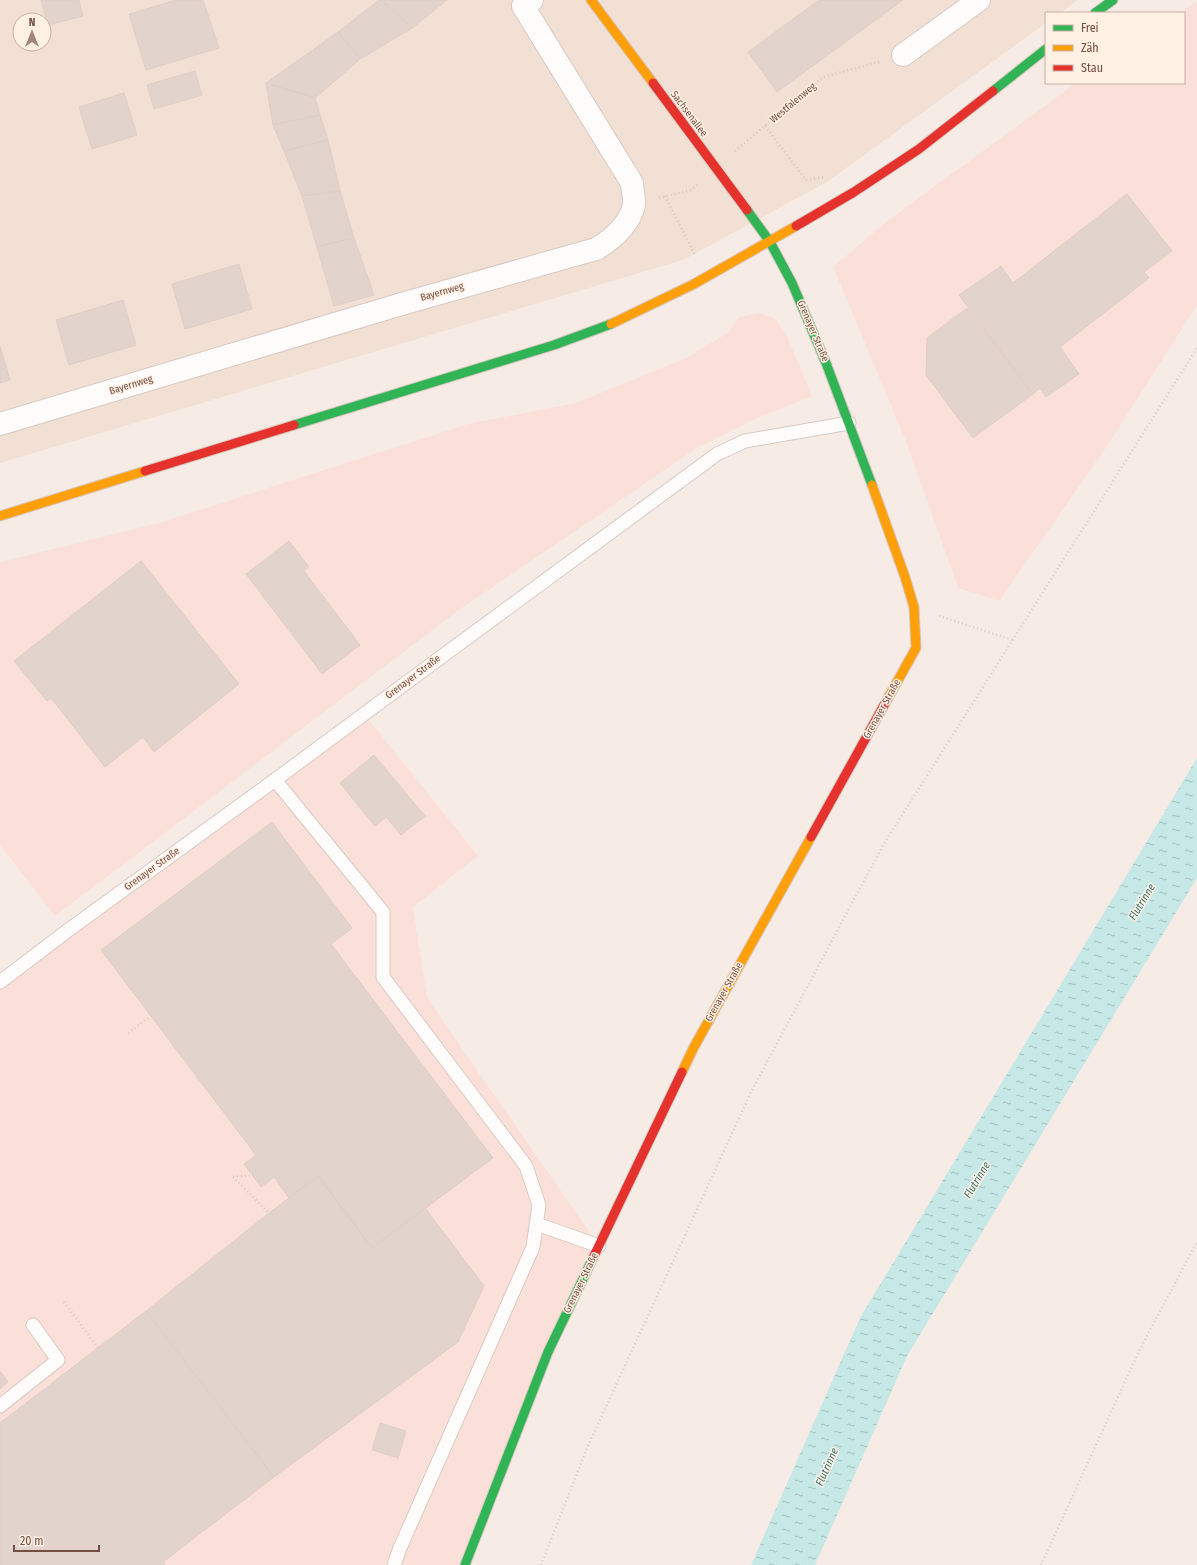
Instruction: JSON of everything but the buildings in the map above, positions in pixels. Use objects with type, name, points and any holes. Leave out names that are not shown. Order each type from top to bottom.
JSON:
[{"type":"street","name":"Bayernweg","points":[[0,424],[405,303],[596,249],[613,238],[627,222],[634,204],[632,183],[523,6],[532,0]]},
{"type":"street","name":"Sachsenallee","points":[[591,0],[770,242]]},
{"type":"street","points":[[903,55],[979,0]]},
{"type":"street","points":[[1096,12],[1113,0]]},
{"type":"street","points":[[0,516],[554,345],[618,321],[706,277],[770,242],[843,198],[919,149],[1045,50]]},
{"type":"street","name":"Grenayer Straße","points":[[465,1565],[548,1352],[694,1047],[916,648],[914,607],[905,577],[849,423],[798,298],[770,242]]},
{"type":"lane","name":"Grenayer Straße","points":[[0,982],[67,931],[275,780],[717,454],[744,441],[849,423]]},
{"type":"lane","points":[[275,780],[383,912],[383,977],[526,1166],[539,1205],[533,1247],[403,1541],[394,1565]]},
{"type":"lane","points":[[536,1224],[599,1246]]},
{"type":"lane","points":[[0,1406],[58,1360],[33,1326]]},
{"type":"path","name":"Westfalenweg","points":[[634,204],[692,190],[716,167],[823,77],[903,55]]},
{"type":"path","points":[[765,126],[806,180],[828,177],[843,198]]},
{"type":"path","points":[[665,196],[706,277]]},
{"type":"path","points":[[541,1565],[588,1448],[751,1092],[882,847],[1197,348]]},
{"type":"path","points":[[914,607],[1013,640]]},
{"type":"path","points":[[128,1033],[151,1016]]},
{"type":"path","points":[[252,1175],[233,1177],[269,1213]]},
{"type":"path","points":[[1041,1565],[1140,1349],[1197,1242]]},
{"type":"path","points":[[64,1302],[98,1348]]},
{"type":"shaded area","points":[[0,0],[1078,0],[1061,12],[1045,12],[1045,24],[827,182],[683,260],[0,463]]},
{"type":"shaded area","points":[[1197,1],[1197,305],[1107,446],[999,601],[958,588],[906,441],[833,267],[886,222],[1075,84],[1185,84],[1185,12],[1181,12]]},
{"type":"shaded area","points":[[758,313],[774,318],[786,334],[812,396],[755,419],[697,448],[459,610],[55,916],[0,845],[0,562],[159,523],[468,424],[576,403],[686,358],[729,332],[739,317]]},
{"type":"shaded area","points":[[364,714],[478,856],[413,907],[427,998],[599,1246],[465,1565],[0,1565],[0,982]]},
{"type":"water","name":"Flutrinne","points":[[1197,758],[1197,878],[907,1356],[815,1565],[751,1565],[860,1318]]},
{"type":"traffic: fast","points":[[1096,12],[1113,0]]},
{"type":"traffic: fast","points":[[993,91],[1045,50]]},
{"type":"traffic: fast","points":[[747,210],[770,242],[792,283],[826,363],[872,485]]},
{"type":"traffic: fast","points":[[294,425],[554,345],[611,324]]},
{"type":"traffic: fast","points":[[465,1565],[548,1352],[593,1258]]},
{"type":"traffic: slow","points":[[591,0],[653,83]]},
{"type":"traffic: slow","points":[[611,324],[694,284],[796,226]]},
{"type":"traffic: slow","points":[[0,516],[145,471]]},
{"type":"traffic: slow","points":[[872,485],[905,577],[914,607],[916,648],[888,698]]},
{"type":"traffic: slow","points":[[682,1072],[694,1047],[811,837]]},
{"type":"traffic: jam","points":[[653,83],[747,210]]},
{"type":"traffic: jam","points":[[796,226],[854,192],[919,149],[993,91]]},
{"type":"traffic: jam","points":[[145,471],[294,425]]},
{"type":"traffic: jam","points":[[811,837],[888,698]]},
{"type":"traffic: jam","points":[[593,1258],[682,1072]]}]
